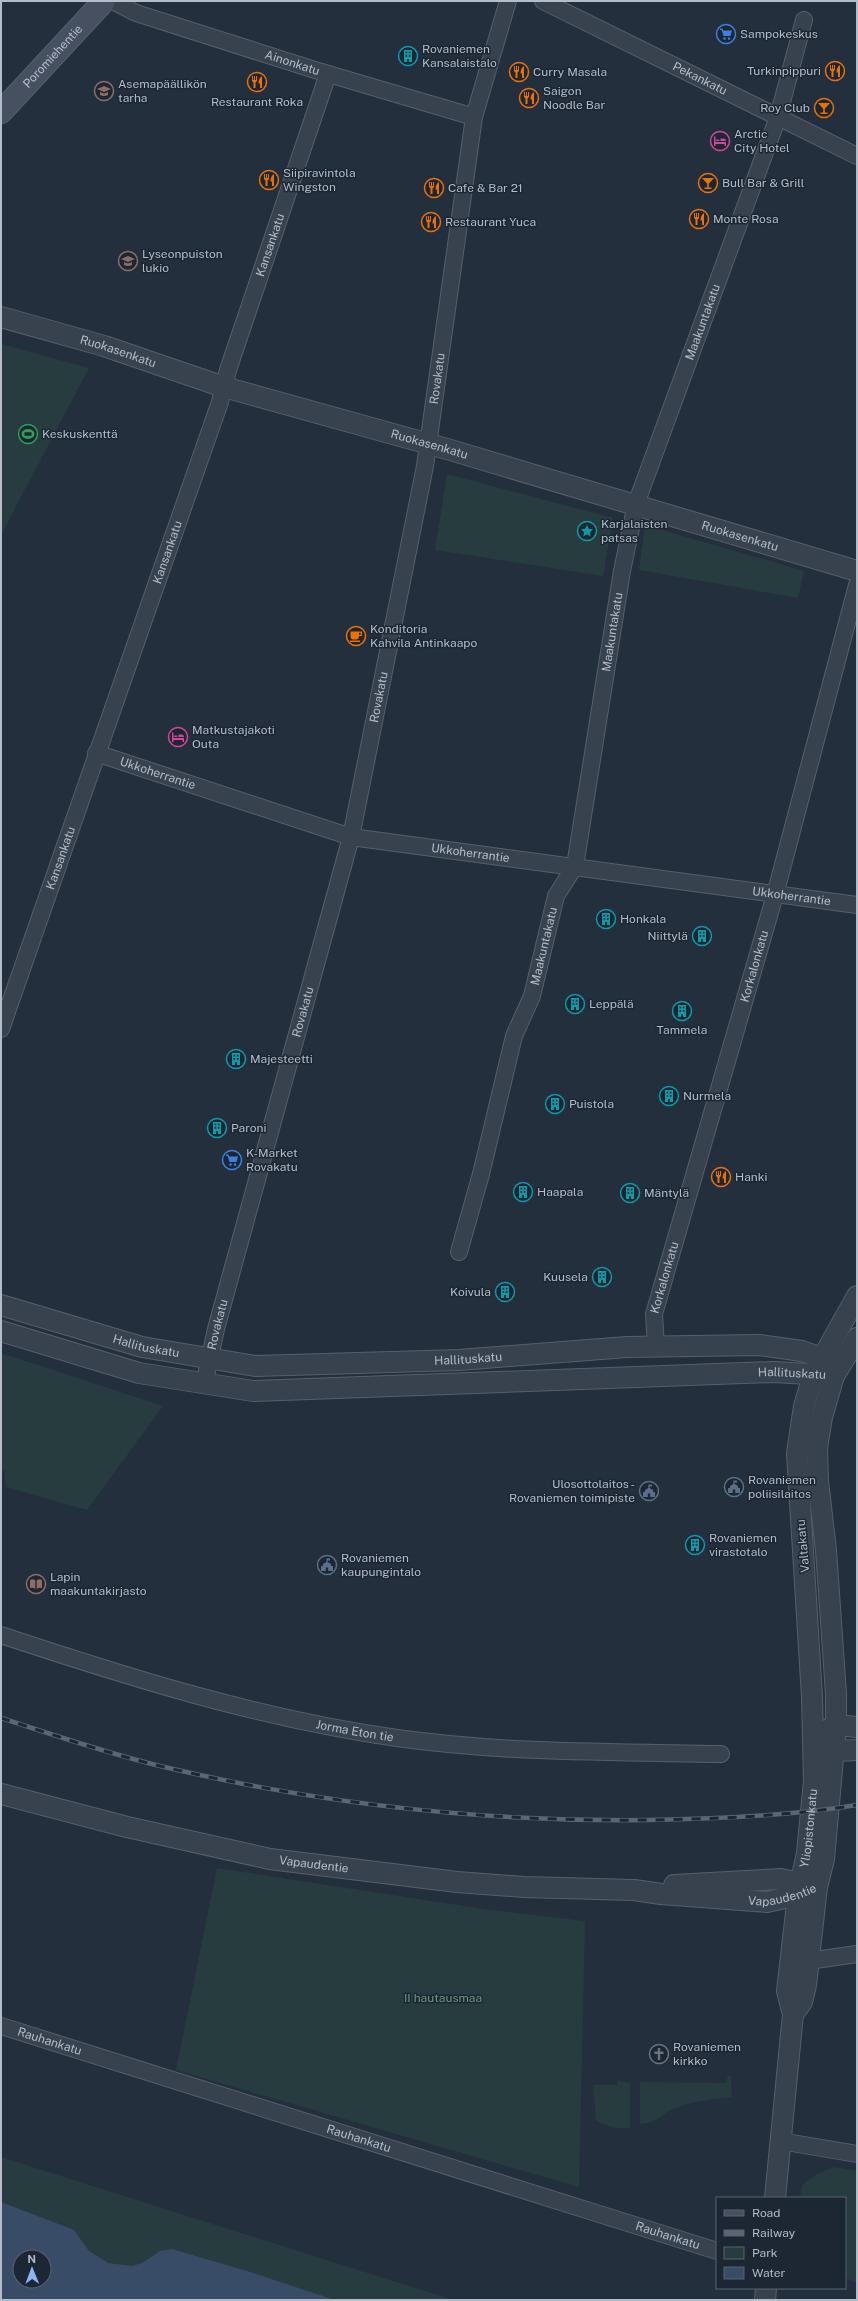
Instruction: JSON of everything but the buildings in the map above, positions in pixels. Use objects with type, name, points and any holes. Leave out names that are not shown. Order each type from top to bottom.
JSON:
[{"type":"main road","name":"Poromiehentie","points":[[1,112],[104,1]]},
{"type":"street","name":"Ainonkatu","points":[[113,1],[136,13],[328,74],[474,117]]},
{"type":"street","name":"Rovakatu","points":[[204,1385],[209,1359],[351,838],[428,444],[474,117],[508,1]]},
{"type":"street","name":"Pekankatu","points":[[543,1],[857,156]]},
{"type":"street","name":"Maakuntakatu","points":[[459,1252],[481,1174],[514,1036],[532,996],[556,896],[575,866],[622,571],[636,504],[778,117],[804,20]]},
{"type":"street","name":"Kansankatu","points":[[1,1029],[224,386],[328,74]]},
{"type":"street","name":"Ruokasenkatu","points":[[1,317],[104,346],[224,386],[636,504],[857,571]]},
{"type":"street","name":"Korkalonkatu","points":[[656,1347],[654,1314],[775,895],[857,585]]},
{"type":"street","name":"Ukkoherrantie","points":[[96,753],[351,838],[575,866],[857,906]]},
{"type":"street","name":"Valtakatu","points":[[814,1736],[804,1554],[797,1478],[797,1453],[803,1413],[817,1366],[857,1296]]},
{"type":"street","name":"Hallituskatu","points":[[1,1305],[142,1347],[255,1366],[459,1360],[627,1347],[759,1345],[802,1351],[817,1366],[834,1376]]},
{"type":"street","name":"Hallituskatu","points":[[1,1332],[139,1373],[204,1385],[275,1391],[679,1377],[774,1372],[817,1366]]},
{"type":"street","name":"Valtakatu","points":[[835,1751],[836,1694],[826,1558],[817,1465],[820,1424],[834,1376],[857,1338]]},
{"type":"street","points":[[656,1347],[679,1377]]},
{"type":"street","points":[[428,1361],[443,1384],[459,1360]]},
{"type":"street","name":"Jorma Eton tie","points":[[1,1635],[124,1676],[246,1710],[396,1738],[522,1750],[721,1754]]},
{"type":"street","points":[[857,1727],[836,1725],[814,1736],[835,1751],[857,1750]]},
{"type":"street","name":"Yliopistonkatu","points":[[775,2197],[793,2014],[787,1992],[805,1888],[814,1781],[814,1736]]},
{"type":"street","name":"Yliopistonkatu","points":[[793,2014],[802,2002],[806,1985],[808,1961],[805,1888],[824,1859],[835,1751]]},
{"type":"street","name":"Vapaudentie","points":[[1,1794],[127,1826],[270,1859],[465,1882],[524,1887],[634,1890],[661,1894],[767,1902],[805,1888]]},
{"type":"street","points":[[808,1961],[857,1954]]},
{"type":"street","name":"Rauhankatu","points":[[1,2026],[716,2251]]},
{"type":"street","points":[[780,2141],[857,2154]]},
{"type":"street","points":[[765,2300],[766,2289]]},
{"type":"green space","name":"Keskuskenttä","points":[[1,344],[89,368],[1,535]]},
{"type":"green space","points":[[447,474],[613,518],[603,576],[435,550]]},
{"type":"green space","points":[[645,525],[804,571],[798,598],[639,570]]},
{"type":"green space","points":[[1,1353],[163,1406],[87,1510],[6,1487],[4,1471],[1,1470]]},
{"type":"green space","name":"II hautausmaa","points":[[217,1868],[490,1910],[585,1921],[579,2187],[176,2070]]},
{"type":"green space","points":[[728,2076],[731,2076],[732,2097],[687,2104],[673,2109],[653,2121],[640,2124],[640,2082],[726,2083]]},
{"type":"green space","points":[[618,2081],[630,2083],[630,2128],[612,2127],[596,2120],[593,2085],[617,2085]]},
{"type":"green space","points":[[1,2157],[453,2300],[1,2300]]},
{"type":"green space","points":[[834,2167],[857,2171],[857,2282],[846,2278],[846,2197],[800,2197],[802,2185],[817,2174]]},
{"type":"water","points":[[1,2202],[74,2230],[89,2251],[108,2263],[132,2266],[142,2263],[160,2251],[172,2249],[250,2272],[335,2300],[1,2300]]},
{"type":"railway","points":[[1,1718],[100,1750],[160,1766],[281,1791],[402,1808],[525,1818],[648,1820],[753,1816],[805,1812],[857,1805]]},
{"type":"place","name":"Sampokeskus","points":[[726,34]]},
{"type":"place","name":"Rovaniemen Kansalaistalo","points":[[408,56]]},
{"type":"place","name":"Turkinpippuri","points":[[835,71]]},
{"type":"place","name":"Curry Masala","points":[[519,72]]},
{"type":"place","name":"Restaurant Roka","points":[[257,82]]},
{"type":"place","name":"Asemapäällikön tarha","points":[[104,91]]},
{"type":"place","name":"Saigon Noodle Bar","points":[[529,98]]},
{"type":"place","name":"Roy Club","points":[[824,108]]},
{"type":"place","name":"Arctic City Hotel","points":[[720,141]]},
{"type":"place","name":"Siipiravintola Wingston","points":[[269,180]]},
{"type":"place","name":"Bull Bar & Grill","points":[[708,183]]},
{"type":"place","name":"Cafe & Bar 21","points":[[434,188]]},
{"type":"place","name":"Monte Rosa","points":[[699,219]]},
{"type":"place","name":"Restaurant Yuca","points":[[431,222]]},
{"type":"place","name":"Lyseonpuiston lukio","points":[[128,261]]},
{"type":"place","name":"Keskuskenttä","points":[[28,434]]},
{"type":"place","name":"Karjalaisten patsas","points":[[587,531]]},
{"type":"place","name":"Konditoria Kahvila Antinkaapo","points":[[356,636]]},
{"type":"place","name":"Matkustajakoti Outa","points":[[178,737]]},
{"type":"place","name":"Honkala","points":[[606,919]]},
{"type":"place","name":"Niittylä","points":[[702,936]]},
{"type":"place","name":"Leppälä","points":[[575,1004]]},
{"type":"place","name":"Tammela","points":[[682,1011]]},
{"type":"place","name":"Majesteetti","points":[[236,1059]]},
{"type":"place","name":"Nurmela","points":[[669,1096]]},
{"type":"place","name":"Puistola","points":[[555,1104]]},
{"type":"place","name":"Paroni","points":[[217,1128]]},
{"type":"place","name":"K-Market Rovakatu","points":[[232,1160]]},
{"type":"place","name":"Hanki","points":[[721,1177]]},
{"type":"place","name":"Haapala","points":[[523,1192]]},
{"type":"place","name":"Mäntylä","points":[[630,1193]]},
{"type":"place","name":"Kuusela","points":[[602,1277]]},
{"type":"place","name":"Koivula","points":[[505,1292]]},
{"type":"place","name":"Rovaniemen poliisilaitos","points":[[734,1487]]},
{"type":"place","name":"Ulosottolaitos - Rovaniemen toimipiste","points":[[649,1491]]},
{"type":"place","name":"Rovaniemen virastotalo","points":[[695,1545]]},
{"type":"place","name":"Rovaniemen kaupungintalo","points":[[327,1565]]},
{"type":"place","name":"Lapin maakuntakirjasto","points":[[36,1584]]},
{"type":"place","name":"Rovaniemen kirkko","points":[[659,2054]]}]
